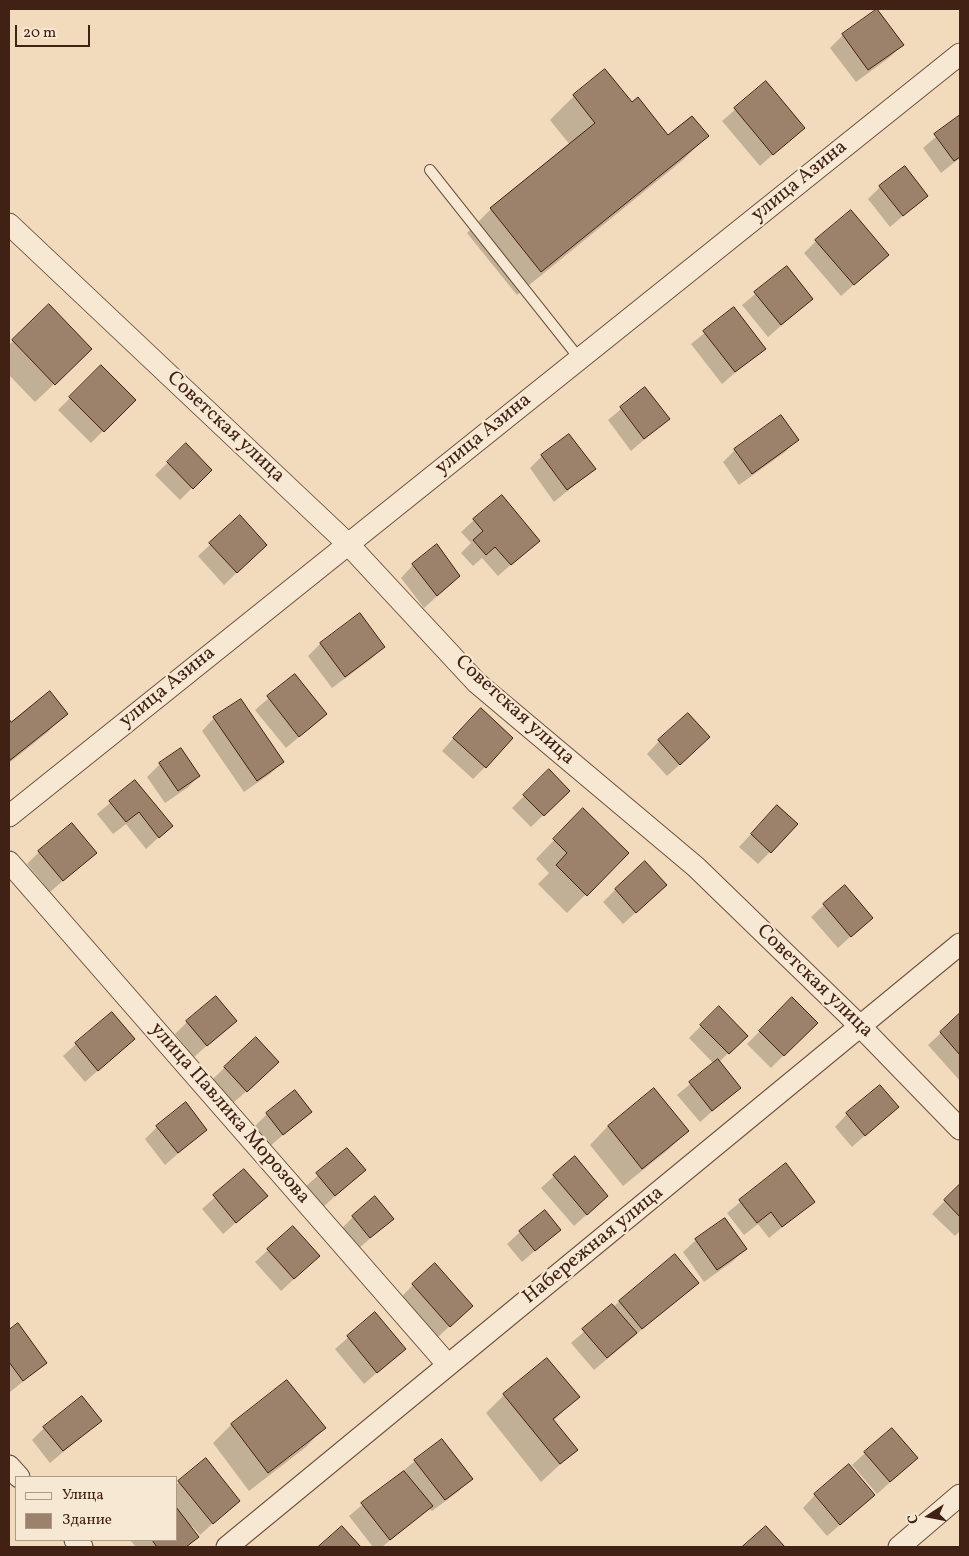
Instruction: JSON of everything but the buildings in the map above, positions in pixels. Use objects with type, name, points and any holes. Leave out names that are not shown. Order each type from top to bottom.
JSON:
[{"type":"street","name":"улица Азина","points":[[9,816],[960,54]]},
{"type":"street","name":"Советская улица","points":[[9,224],[348,544],[477,683],[696,867],[860,1027],[960,1129]]},
{"type":"street","name":"улица Павлика Морозова","points":[[9,862],[448,1366]]},
{"type":"street","name":"Набережная улица","points":[[227,1547],[960,944]]},
{"type":"street","points":[[9,1466],[18,1476]]},
{"type":"street","points":[[899,1547],[960,1495]]},
{"type":"lane","points":[[430,170],[579,358]]}]
